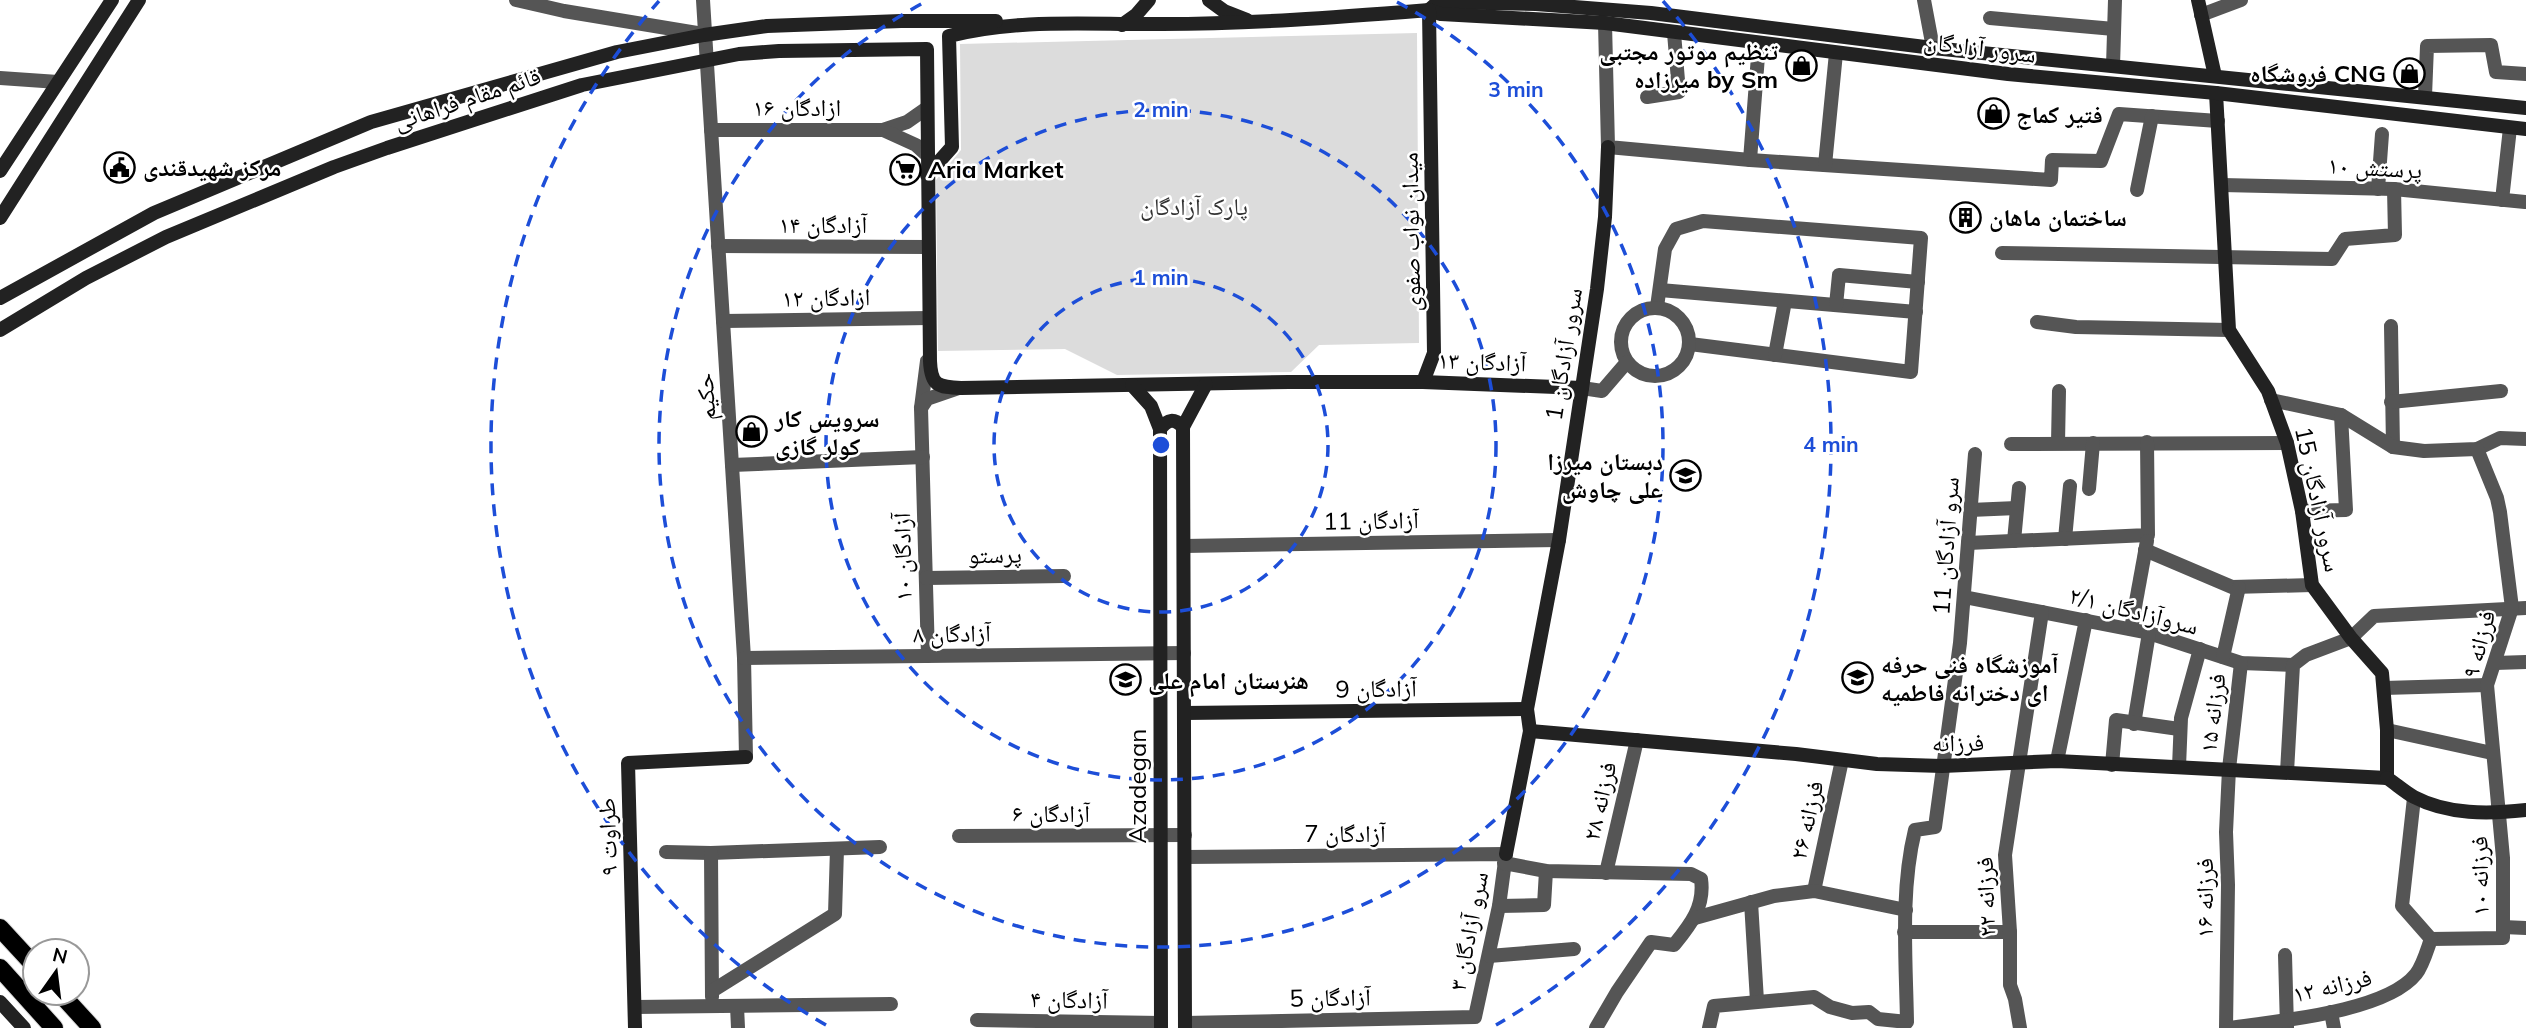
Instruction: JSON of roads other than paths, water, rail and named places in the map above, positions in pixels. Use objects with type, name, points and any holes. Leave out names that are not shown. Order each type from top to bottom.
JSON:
[{"type":"main road","points":[[0,928],[21,951]]},
{"type":"main road","points":[[0,968],[54,1028]]},
{"type":"main road","points":[[73,1007],[92,1028]]},
{"type":"street","points":[[0,171],[112,0]]},
{"type":"street","points":[[0,218],[139,0]]},
{"type":"street","points":[[516,0],[565,6],[704,35]]},
{"type":"street","name":"حکیم","points":[[703,0],[744,659],[746,757]]},
{"type":"street","points":[[1122,25],[1136,15],[1149,0]]},
{"type":"street","points":[[1209,0],[1224,11],[1255,23]]},
{"type":"street","points":[[1924,0],[1933,48],[1932,64]]},
{"type":"street","points":[[2113,66],[2115,0]]},
{"type":"street","points":[[2215,76],[2200,7],[2241,0]]},
{"type":"street","name":"سرور آزادگان","points":[[1434,6],[1536,4],[1652,7],[1933,48],[2524,105]]},
{"type":"street","points":[[927,175],[952,147],[950,36],[1031,23],[1255,23],[1434,6]]},
{"type":"street","name":"سرور آزادگان","points":[[1434,6],[1441,14],[1605,23],[1836,53],[2216,93],[2526,131]]},
{"type":"street","name":"میدان نواب صفوی","points":[[1423,382],[1434,353],[1434,6]]},
{"type":"street","points":[[1990,18],[2114,29]]},
{"type":"street","name":"قائم مقام فراهانی","points":[[0,298],[154,213],[371,122],[617,52],[766,26],[970,20],[1031,23]]},
{"type":"street","name":"سرور آزادگان 1","points":[[1505,859],[1530,731],[1527,709],[1559,540],[1605,217],[1608,147],[1605,23]]},
{"type":"street","points":[[1647,97],[1679,92],[1674,33]]},
{"type":"street","points":[[1750,160],[1759,43]]},
{"type":"street","points":[[2425,96],[2427,46],[2491,45],[2496,72],[2526,75]]},
{"type":"street","name":"قائم مقام فراهانی","points":[[0,330],[86,278],[166,237],[334,167],[462,122],[582,85],[739,54],[927,49],[927,108]]},
{"type":"street","points":[[1825,165],[1836,53]]},
{"type":"street","points":[[0,78],[58,82]]},
{"type":"street","points":[[2037,322],[2076,327],[2229,330],[2216,93]]},
{"type":"street","points":[[927,108],[929,347],[930,375],[935,383],[944,387],[961,388],[1423,382]]},
{"type":"street","name":"ازادگان ۱۶","points":[[711,130],[883,130],[907,122],[927,108]]},
{"type":"street","points":[[1608,147],[1750,160],[2051,180],[2052,160],[2101,161],[2119,114],[2218,121]]},
{"type":"street","points":[[2137,190],[2152,116]]},
{"type":"street","points":[[2502,200],[2511,128]]},
{"type":"street","name":"ازادگان ۱۶","points":[[883,130],[916,145],[927,155]]},
{"type":"street","points":[[2378,189],[2382,134]]},
{"type":"street","name":"پرستش ۱۰","points":[[2222,185],[2394,189],[2525,202]]},
{"type":"street","points":[[2002,253],[2332,258],[2346,239],[2395,235],[2394,189]]},
{"type":"street","points":[[1657,307],[1665,249],[1676,229],[1703,221],[1921,238],[1911,372],[1690,344]]},
{"type":"street","name":"آزادگان ۱۴","points":[[718,246],[928,247]]},
{"type":"street","points":[[1836,305],[1839,275],[1918,282]]},
{"type":"street","points":[[1660,290],[1916,312]]},
{"type":"street","points":[[1775,355],[1785,300]]},
{"type":"street","points":[[1657,307],[1677,315],[1684,323],[1690,344],[1680,366],[1659,376],[1647,375],[1636,370],[1622,351],[1623,330],[1636,313],[1657,307]]},
{"type":"street","name":"ازادگان ۱۲","points":[[723,321],[929,318]]},
{"type":"street","points":[[2391,326],[2393,447]]},
{"type":"street","name":"سرور آزادگان 15","points":[[2229,330],[2272,400],[2287,443],[2302,511],[2312,585],[2351,638],[2382,673],[2387,730],[2387,778]]},
{"type":"street","name":"آزادگان ۱۰","points":[[928,656],[921,408],[929,347]]},
{"type":"street","points":[[1582,388],[1602,391],[1628,362]]},
{"type":"street","name":"آزادگان ۱۳","points":[[1423,382],[1582,388]]},
{"type":"street","name":"Azadegan","points":[[1185,1025],[1183,427],[1206,384]]},
{"type":"street","name":"Azadegan","points":[[1132,385],[1152,406],[1160,429],[1161,1025]]},
{"type":"street","points":[[921,408],[927,399],[961,388]]},
{"type":"street","points":[[2058,443],[2059,391]]},
{"type":"street","points":[[2391,402],[2501,391]]},
{"type":"street","points":[[2272,400],[2341,415],[2393,447],[2424,451],[2477,449],[2500,438],[2526,439]]},
{"type":"street","points":[[2302,511],[2346,510],[2341,415]]},
{"type":"street","points":[[1160,429],[1171,420],[1178,421],[1183,427]]},
{"type":"street","points":[[2131,629],[2148,535],[2147,442]]},
{"type":"street","points":[[2088,489],[2093,443]]},
{"type":"street","points":[[2011,444],[2287,443]]},
{"type":"street","name":"فرزانه ۹","points":[[2477,449],[2497,498],[2519,608],[2506,622],[2487,685],[2500,813]]},
{"type":"street","name":"سرو آزادگان 11","points":[[1906,910],[1911,845],[1915,831],[1935,827],[1960,643],[1975,454]]},
{"type":"street","points":[[732,465],[923,457]]},
{"type":"street","points":[[2065,539],[2070,486]]},
{"type":"street","points":[[2014,541],[2019,488]]},
{"type":"street","points":[[1970,510],[2017,508]]},
{"type":"street","points":[[1968,543],[2148,535]]},
{"type":"street","name":"آزادگان 11","points":[[1184,546],[1559,540]]},
{"type":"street","points":[[2145,550],[2225,585],[2312,585]]},
{"type":"street","name":"پرستو","points":[[926,578],[1064,576]]},
{"type":"street","points":[[2223,657],[2239,587]]},
{"type":"street","name":"۲/۱ سروآزادگان","points":[[1964,597],[2149,633],[2241,663],[2293,665]]},
{"type":"street","points":[[2287,772],[2293,665],[2306,655],[2351,638],[2374,616],[2519,608]]},
{"type":"street","name":"فرزانه ۲۲","points":[[2020,1028],[2010,985],[2005,855],[2042,612]]},
{"type":"street","points":[[2057,761],[2086,620]]},
{"type":"street","points":[[2134,724],[2149,633]]},
{"type":"street","points":[[2179,767],[2179,729],[2200,649]]},
{"type":"street","name":"آزادگان ۸","points":[[744,659],[1184,653]]},
{"type":"street","points":[[2495,663],[2526,662]]},
{"type":"street","name":"فرزانه ۱۵","points":[[2229,769],[2241,663]]},
{"type":"street","points":[[2384,688],[2487,685]]},
{"type":"street","name":"آزادگان 9","points":[[1184,713],[1527,709]]},
{"type":"street","points":[[2112,765],[2116,720],[2179,729]]},
{"type":"street","points":[[2387,730],[2492,753]]},
{"type":"street","name":"فرزانه","points":[[1530,731],[1877,764],[1942,766],[2057,761],[2387,778]]},
{"type":"street","name":"فرزانه ۲۸","points":[[1606,873],[1637,740]]},
{"type":"street","name":"طراوت ۹","points":[[635,1028],[628,763],[746,757]]},
{"type":"street","name":"فرزانه ۲۶","points":[[1814,891],[1842,760]]},
{"type":"street","name":"فرزانه ۱۶","points":[[2228,1028],[2226,832],[2229,769]]},
{"type":"street","points":[[2387,778],[2414,797],[2459,811],[2500,813],[2526,810]]},
{"type":"street","points":[[2414,797],[2402,906],[2431,939],[2503,933],[2526,928]]},
{"type":"street","name":"فرزانه ۱۰","points":[[2500,813],[2503,933]]},
{"type":"street","name":"آزادگان ۶","points":[[959,836],[1185,835]]},
{"type":"street","points":[[666,852],[880,847]]},
{"type":"street","points":[[712,999],[835,914],[837,849]]},
{"type":"street","points":[[711,853],[712,999]]},
{"type":"street","name":"آزادگان 7","points":[[1185,857],[1505,859],[1546,871],[1690,874],[1701,879],[1701,901],[1695,918]]},
{"type":"street","name":"سرو آزادگان ۳","points":[[1475,1017],[1499,905],[1505,859]]},
{"type":"street","points":[[1499,905],[1544,905],[1546,871]]},
{"type":"street","points":[[1601,1027],[1651,943],[1674,945],[1695,918],[1774,896],[1814,891],[1906,910],[1904,932],[1908,1022],[1878,1019],[1869,1012],[1852,1013],[1830,1007],[1814,997],[1714,1006],[1709,1028]]},
{"type":"street","points":[[1751,902],[1757,1001]]},
{"type":"street","points":[[1904,932],[2010,932]]},
{"type":"street","name":"فرزانه ۱۲","points":[[2228,1028],[2287,1024],[2385,997],[2416,974],[2431,939]]},
{"type":"street","points":[[1489,956],[1574,949]]},
{"type":"street","points":[[2285,955],[2287,1024]]},
{"type":"street","points":[[635,1007],[712,999],[737,1006],[891,1004]]},
{"type":"street","points":[[0,1002],[24,1028]]},
{"type":"street","points":[[737,1006],[738,1028]]},
{"type":"street","points":[[2331,1012],[2334,1028]]},
{"type":"street","name":"آزادگان 5","points":[[1185,1025],[1411,1023],[1475,1017]]},
{"type":"street","name":"آزادگان ۴","points":[[977,1020],[1161,1025]]},
{"type":"street","points":[[1161,1025],[1185,1025]]},
{"type":"place","name":"تنظیم موتور مجتبی میرزاده by Sm","points":[[1801,65]]},
{"type":"place","name":"فروشگاه CNG","points":[[2409,73]]},
{"type":"place","name":"فتیر کماج","points":[[1993,114]]},
{"type":"place","name":"مرکز شهیدقندی","points":[[120,167]]},
{"type":"place","name":"Aria Market","points":[[905,169]]},
{"type":"place","name":"ساختمان ماهان","points":[[1966,217]]},
{"type":"place","name":"سرویس کار کولر گازی","points":[[752,432]]},
{"type":"place","name":"دبستان میرزا علی چاوش","points":[[1686,475]]},
{"type":"place","name":"آموزشگاه فنی حرفه ای دخترانه فاطمیه","points":[[1858,678]]},
{"type":"place","name":"هنرستان امام علی","points":[[1125,680]]},
{"type":"park label","name":"پارک آزادگان","points":[[1194,206]]}]
